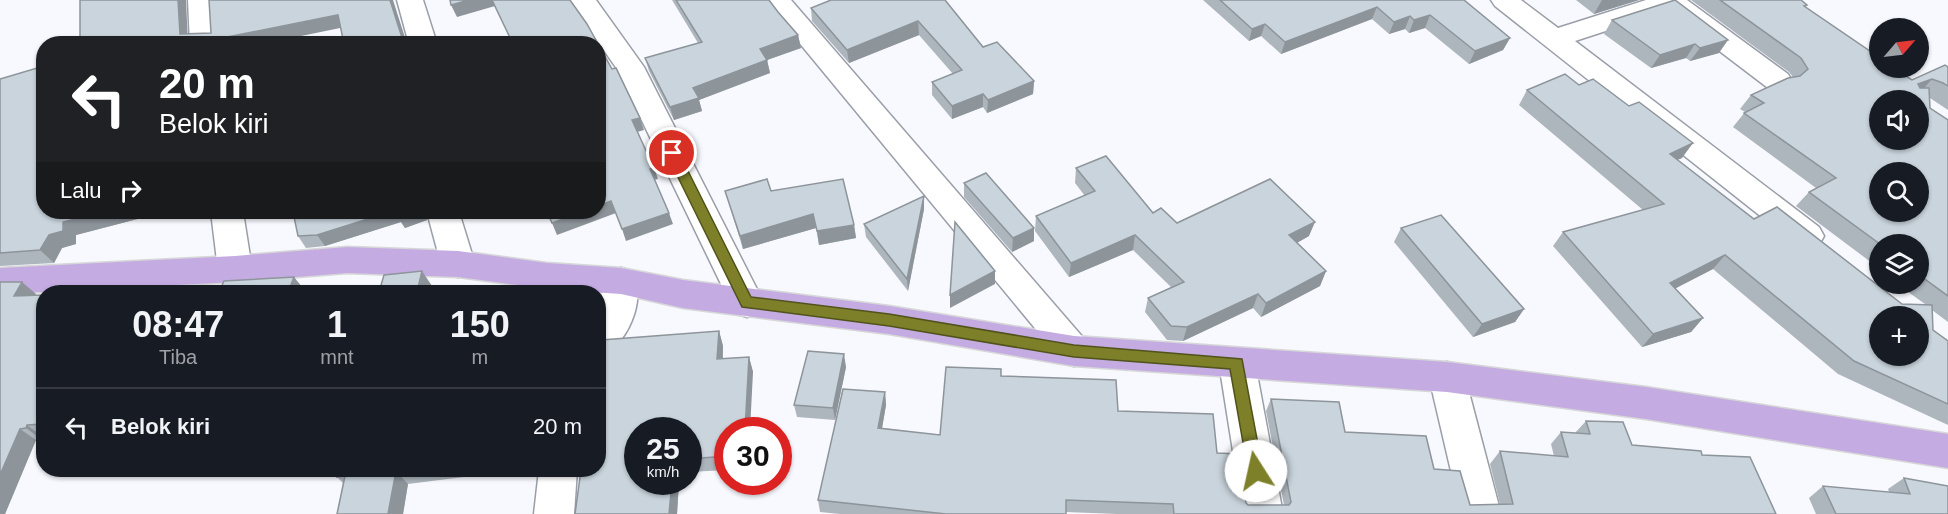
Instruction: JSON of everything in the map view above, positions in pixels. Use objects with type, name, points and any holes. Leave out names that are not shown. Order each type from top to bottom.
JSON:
[{"type":"main road","points":[[0,280],[235,269],[347,260],[458,264],[547,276],[566,275],[621,281],[747,303],[889,320],[1074,351],[1447,376],[1658,405],[1948,451]]},
{"type":"street","points":[[201,0],[203,36]]},
{"type":"street","points":[[410,0],[421,36]]},
{"type":"street","points":[[582,0],[630,67],[747,303]]},
{"type":"street","points":[[777,0],[1074,351]]},
{"type":"street","points":[[1504,0],[1827,251]]},
{"type":"street","points":[[1553,39],[1671,1],[1778,81]]},
{"type":"street","points":[[228,219],[235,269]]},
{"type":"street","points":[[445,219],[458,264]]},
{"type":"street","points":[[606,334],[613,326],[619,311],[621,281]]},
{"type":"street","points":[[1237,363],[1263,514]]},
{"type":"street","points":[[1447,376],[1481,514]]},
{"type":"street","points":[[554,514],[557,477]]},
{"type":"building","points":[[80,0],[178,0],[180,34],[211,33],[209,0],[390,0],[401,36],[342,36],[338,15],[232,36],[80,36]]},
{"type":"building","points":[[450,0],[469,0],[451,5]]},
{"type":"building","points":[[492,0],[570,0],[594,36],[509,36]]},
{"type":"building","points":[[676,0],[769,0],[798,35],[760,49],[767,60],[693,88],[699,98],[670,107],[645,58],[702,42]]},
{"type":"building","points":[[831,0],[945,0],[983,47],[997,42],[1034,81],[988,100],[983,94],[952,106],[932,82],[962,70],[918,21],[847,50],[811,8]]},
{"type":"building","points":[[1220,0],[1464,0],[1510,38],[1475,51],[1430,15],[1414,20],[1410,16],[1394,22],[1377,7],[1285,42],[1265,24],[1252,29]]},
{"type":"building","points":[[1675,0],[1728,40],[1700,48],[1695,44],[1660,55],[1612,20]]},
{"type":"building","points":[[1720,0],[1801,0],[1807,5],[1804,6],[1869,50],[1869,78],[1909,78],[1912,80],[1929,78],[1929,72],[1945,65],[1948,67],[1948,86],[1932,79],[1918,84],[1920,88],[1929,88],[1930,108],[1948,120],[1948,296],[1929,282],[1929,234],[1869,234],[1869,236],[1809,192],[1836,178],[1744,113],[1764,103],[1751,95],[1788,78],[1800,76],[1808,69],[1801,58]]},
{"type":"building","points":[[606,58],[612,69],[616,68],[640,118],[632,120],[654,168],[650,169],[669,213],[622,229],[611,201],[606,203]]},
{"type":"building","points":[[36,68],[36,219],[75,219],[63,222],[63,231],[49,235],[40,250],[0,253],[0,79]]},
{"type":"building","points":[[1565,74],[1579,85],[1593,79],[1629,106],[1639,102],[1693,143],[1670,154],[1754,219],[1777,207],[1869,278],[1869,294],[1889,294],[1902,304],[1932,305],[1933,330],[1948,341],[1948,404],[1854,361],[1725,255],[1670,283],[1703,318],[1653,334],[1563,232],[1664,204],[1527,90]]},
{"type":"building","points":[[1106,156],[1153,213],[1161,208],[1177,223],[1270,179],[1315,222],[1289,235],[1326,271],[1266,303],[1258,294],[1187,327],[1171,326],[1148,298],[1184,282],[1135,235],[1071,263],[1036,216],[1095,191],[1076,168]]},
{"type":"building","points":[[986,173],[1034,228],[1013,238],[964,183]]},
{"type":"building","points":[[767,179],[771,191],[843,179],[854,225],[817,231],[813,214],[740,236],[725,191]]},
{"type":"building","points":[[924,196],[907,279],[864,224]]},
{"type":"building","points":[[1441,215],[1524,309],[1482,324],[1401,228]]},
{"type":"building","points":[[294,219],[368,219],[317,235],[298,236]]},
{"type":"building","points":[[550,219],[563,219],[552,223]]},
{"type":"building","points":[[955,222],[995,271],[950,295]]},
{"type":"building","points":[[422,271],[419,285],[381,285],[384,275]]},
{"type":"building","points":[[294,277],[291,285],[222,285],[224,281]]},
{"type":"building","points":[[0,282],[22,282],[14,296],[36,295],[36,424],[27,425],[26,428],[20,429],[0,475]]},
{"type":"building","points":[[719,331],[717,359],[749,357],[746,417],[714,417],[714,457],[702,458],[702,417],[624,417],[624,495],[671,495],[669,514],[575,514],[580,477],[606,477],[606,340]]},
{"type":"building","points":[[808,351],[844,354],[833,408],[794,405]]},
{"type":"building","points":[[946,367],[1001,369],[1001,376],[1116,380],[1118,411],[1213,414],[1217,453],[1238,454],[1248,505],[1289,505],[1291,502],[1271,399],[1339,402],[1345,432],[1426,436],[1434,469],[1460,471],[1470,505],[1513,504],[1500,451],[1568,457],[1561,432],[1590,434],[1586,421],[1623,422],[1632,445],[1701,451],[1702,455],[1750,457],[1776,514],[1174,514],[1173,504],[1066,500],[1066,514],[946,514],[818,500],[843,389],[885,392],[878,428],[940,435]]},
{"type":"building","points":[[345,477],[395,477],[388,514],[337,514]]},
{"type":"building","points":[[1904,478],[1948,486],[1948,514],[1836,514],[1823,486],[1910,494]]},
{"type":"route","points":[[672,153],[747,303],[889,320],[1074,351],[1237,363],[1256,471]]}]
